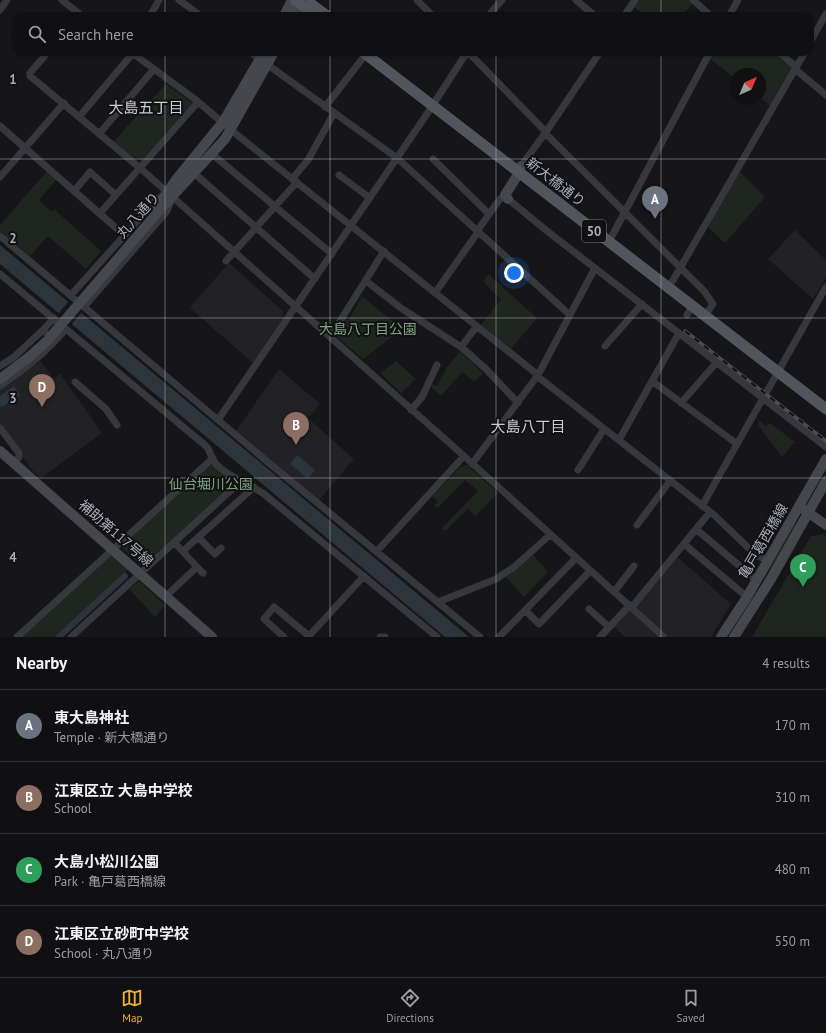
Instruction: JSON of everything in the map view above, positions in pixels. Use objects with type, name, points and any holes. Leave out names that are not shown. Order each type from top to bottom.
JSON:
[{"type":"main road","points":[[288,12],[299,1]]},
{"type":"main road","points":[[295,12],[299,1]]},
{"type":"main road","points":[[299,1],[311,12]]},
{"type":"main road","points":[[299,1],[320,12]]},
{"type":"main road","name":"新大橋通り","points":[[371,56],[709,310],[826,409]]},
{"type":"main road","name":"丸八通り","points":[[0,379],[29,358],[47,341],[163,204],[223,122],[264,58]]},
{"type":"main road","name":"丸八通り","points":[[170,195],[194,174],[231,130],[264,58]]},
{"type":"main road","points":[[506,197],[520,169]]},
{"type":"main road","name":"新大橋通り","points":[[520,169],[689,310],[826,399]]},
{"type":"main road","name":"丸八通り","points":[[0,373],[27,354],[42,340],[163,204]]},
{"type":"main road","name":"補助第117号線","points":[[0,451],[114,549],[212,637]]},
{"type":"main road","name":"亀戸葛西橋線","points":[[722,637],[756,582],[826,459]]},
{"type":"main road","name":"亀戸葛西橋線","points":[[734,637],[771,580],[826,481]]},
{"type":"main road","points":[[799,506],[826,525]]},
{"type":"main road","points":[[760,597],[759,588],[756,582],[771,580]]},
{"type":"street","points":[[0,10],[7,0]]},
{"type":"street","points":[[62,0],[76,12]]},
{"type":"street","points":[[152,12],[159,0]]},
{"type":"street","points":[[179,0],[195,12]]},
{"type":"street","points":[[492,12],[502,0]]},
{"type":"street","points":[[576,0],[590,12]]},
{"type":"street","points":[[627,12],[635,0]]},
{"type":"street","points":[[694,0],[707,12]]},
{"type":"street","points":[[733,12],[738,0]]},
{"type":"street","points":[[420,1],[430,12]]},
{"type":"street","points":[[814,35],[826,14]]},
{"type":"street","points":[[45,56],[30,73],[30,76],[140,168],[464,456],[664,637]]},
{"type":"street","points":[[79,117],[130,56]]},
{"type":"street","points":[[136,56],[198,102],[294,181],[384,251],[604,429],[710,512],[757,556],[768,560]]},
{"type":"street","points":[[325,106],[365,56]]},
{"type":"street","points":[[218,420],[352,226],[465,56]]},
{"type":"street","points":[[472,56],[624,212],[704,291],[714,304],[709,310]]},
{"type":"street","points":[[520,169],[597,56]]},
{"type":"street","points":[[612,236],[708,56]]},
{"type":"street","points":[[783,56],[826,95]]},
{"type":"street","points":[[672,282],[681,269],[802,56]]},
{"type":"street","points":[[264,58],[334,113],[397,158],[570,315]]},
{"type":"street","points":[[99,134],[154,69]]},
{"type":"street","points":[[101,212],[198,102]]},
{"type":"street","points":[[1,173],[64,103]]},
{"type":"street","points":[[226,261],[275,206],[294,181],[308,160],[334,113]]},
{"type":"street","points":[[0,126],[101,212],[124,234]]},
{"type":"street","points":[[212,154],[332,254]]},
{"type":"street","points":[[433,159],[489,214]]},
{"type":"street","points":[[75,190],[90,172],[116,195]]},
{"type":"street","points":[[194,174],[315,279]]},
{"type":"street","points":[[339,175],[370,198]]},
{"type":"street","points":[[71,296],[124,234],[156,200],[170,195]]},
{"type":"street","points":[[84,307],[167,210],[170,195]]},
{"type":"street","points":[[435,293],[500,199],[506,197],[678,333],[826,447]]},
{"type":"street","points":[[0,236],[218,420],[480,637]]},
{"type":"street","points":[[330,337],[384,251]]},
{"type":"street","points":[[472,464],[538,376],[595,268]]},
{"type":"street","points":[[0,274],[206,446],[211,452],[213,458],[240,482],[254,487],[437,637]]},
{"type":"street","points":[[366,280],[401,308],[461,348],[486,369],[518,403]]},
{"type":"street","points":[[702,506],[826,288]]},
{"type":"street","points":[[605,346],[642,304]]},
{"type":"street","points":[[0,366],[14,357],[54,318]]},
{"type":"street","points":[[461,348],[477,326]]},
{"type":"street","points":[[0,386],[24,370],[66,329]]},
{"type":"street","points":[[43,330],[55,341]]},
{"type":"street","points":[[619,440],[678,333]]},
{"type":"street","points":[[682,403],[717,362]]},
{"type":"street","points":[[411,410],[422,397],[437,365]]},
{"type":"street","points":[[652,381],[738,444]]},
{"type":"street","points":[[75,382],[106,409],[117,425]]},
{"type":"street","points":[[0,428],[19,453],[19,457],[14,463]]},
{"type":"street","points":[[578,470],[604,429]]},
{"type":"street","points":[[377,551],[464,456]]},
{"type":"street","points":[[17,637],[213,458]]},
{"type":"street","points":[[637,525],[670,481]]},
{"type":"street","points":[[71,637],[240,482]]},
{"type":"street","points":[[183,551],[254,487]]},
{"type":"street","points":[[600,637],[631,606],[710,512]]},
{"type":"street","points":[[696,528],[756,582]]},
{"type":"street","points":[[438,602],[496,579],[514,567],[550,535]]},
{"type":"street","points":[[198,537],[215,554],[221,548]]},
{"type":"street","points":[[174,542],[204,573]]},
{"type":"street","points":[[684,544],[747,597]]},
{"type":"street","points":[[499,637],[576,558]]},
{"type":"street","points":[[614,592],[634,566]]},
{"type":"street","points":[[166,596],[197,567]]},
{"type":"street","points":[[525,610],[539,624],[590,571]]},
{"type":"street","points":[[284,637],[264,619],[274,607],[309,637],[364,576]]},
{"type":"street","points":[[589,608],[609,627]]},
{"type":"street","points":[[380,637],[385,637]]},
{"type":"shaded area","points":[[795,230],[826,260],[826,278],[813,299],[768,259]]},
{"type":"shaded area","points":[[0,245],[469,637],[445,637],[0,264]]},
{"type":"shaded area","points":[[229,263],[283,311],[284,317],[253,363],[191,309],[191,306]]},
{"type":"shaded area","points":[[40,361],[54,378],[60,374],[102,433],[41,478],[33,471],[0,425],[0,389]]},
{"type":"shaded area","points":[[279,369],[320,404],[308,418],[354,459],[319,500],[236,431]]},
{"type":"shaded area","points":[[14,386],[20,395],[2,407],[0,405],[0,396]]},
{"type":"shaded area","points":[[297,455],[315,470],[308,479],[290,464]]},
{"type":"shaded area","points":[[676,556],[731,604],[711,637],[669,637],[637,608],[636,604]]},
{"type":"shaded area","points":[[631,611],[660,637],[625,637],[614,627],[626,612]]},
{"type":"green space","points":[[639,0],[690,0],[693,3],[685,12],[641,12],[634,7]]},
{"type":"green space","points":[[710,56],[779,56],[794,69],[772,107],[766,102],[766,68],[730,68],[730,74],[709,58]]},
{"type":"green space","points":[[166,84],[192,103],[141,161],[135,157],[133,159],[113,142]]},
{"type":"green space","points":[[47,171],[57,179],[39,200],[52,212],[54,209],[101,251],[86,269],[48,236],[30,256],[0,231],[0,225]]},
{"type":"green space","points":[[739,171],[765,197],[725,243],[707,226]]},
{"type":"green space","points":[[488,274],[537,318],[510,350],[481,325],[501,299],[483,282]]},
{"type":"green space","name":"大島八丁目公園","points":[[362,296],[402,329],[363,359],[336,336],[346,319],[349,320]]},
{"type":"green space","points":[[460,352],[483,373],[474,382],[462,372],[441,396],[431,387],[432,384],[437,386],[447,367]]},
{"type":"green space","points":[[396,361],[416,379],[401,393],[380,373]]},
{"type":"green space","points":[[759,421],[766,426],[770,423],[795,442],[782,457],[758,425]]},
{"type":"green space","name":"仙台堀川公園","points":[[210,464],[234,484],[143,567],[122,548],[122,545]]},
{"type":"green space","points":[[467,465],[498,493],[475,517],[468,509],[445,531],[442,528],[478,491],[465,480],[438,508],[434,506],[438,501],[432,497],[459,468]]},
{"type":"green space","points":[[795,523],[798,525],[764,579],[761,577],[780,550]]},
{"type":"green space","points":[[824,534],[826,537],[826,637],[752,637],[811,536]]},
{"type":"green space","points":[[109,555],[112,555],[128,570],[55,637],[20,637]]},
{"type":"green space","points":[[533,555],[548,572],[524,597],[505,576]]},
{"type":"green space","points":[[139,581],[165,605],[155,617],[129,589]]},
{"type":"pier","points":[[69,301],[82,312],[70,326],[57,315]]},
{"type":"waterway","points":[[59,637],[125,576]]},
{"type":"railway","points":[[685,331],[826,441]]},
{"type":"place","name":"東大島神社","points":[[655,219]]},
{"type":"place","name":"江東区立砂町中学校","points":[[42,407]]},
{"type":"place","name":"江東区立 大島中学校","points":[[296,445]]},
{"type":"place","name":"大島小松川公園","points":[[803,587]]},
{"type":"district","name":"大島五丁目","points":[[146,108]]},
{"type":"district","name":"大島八丁目","points":[[528,427]]}]
